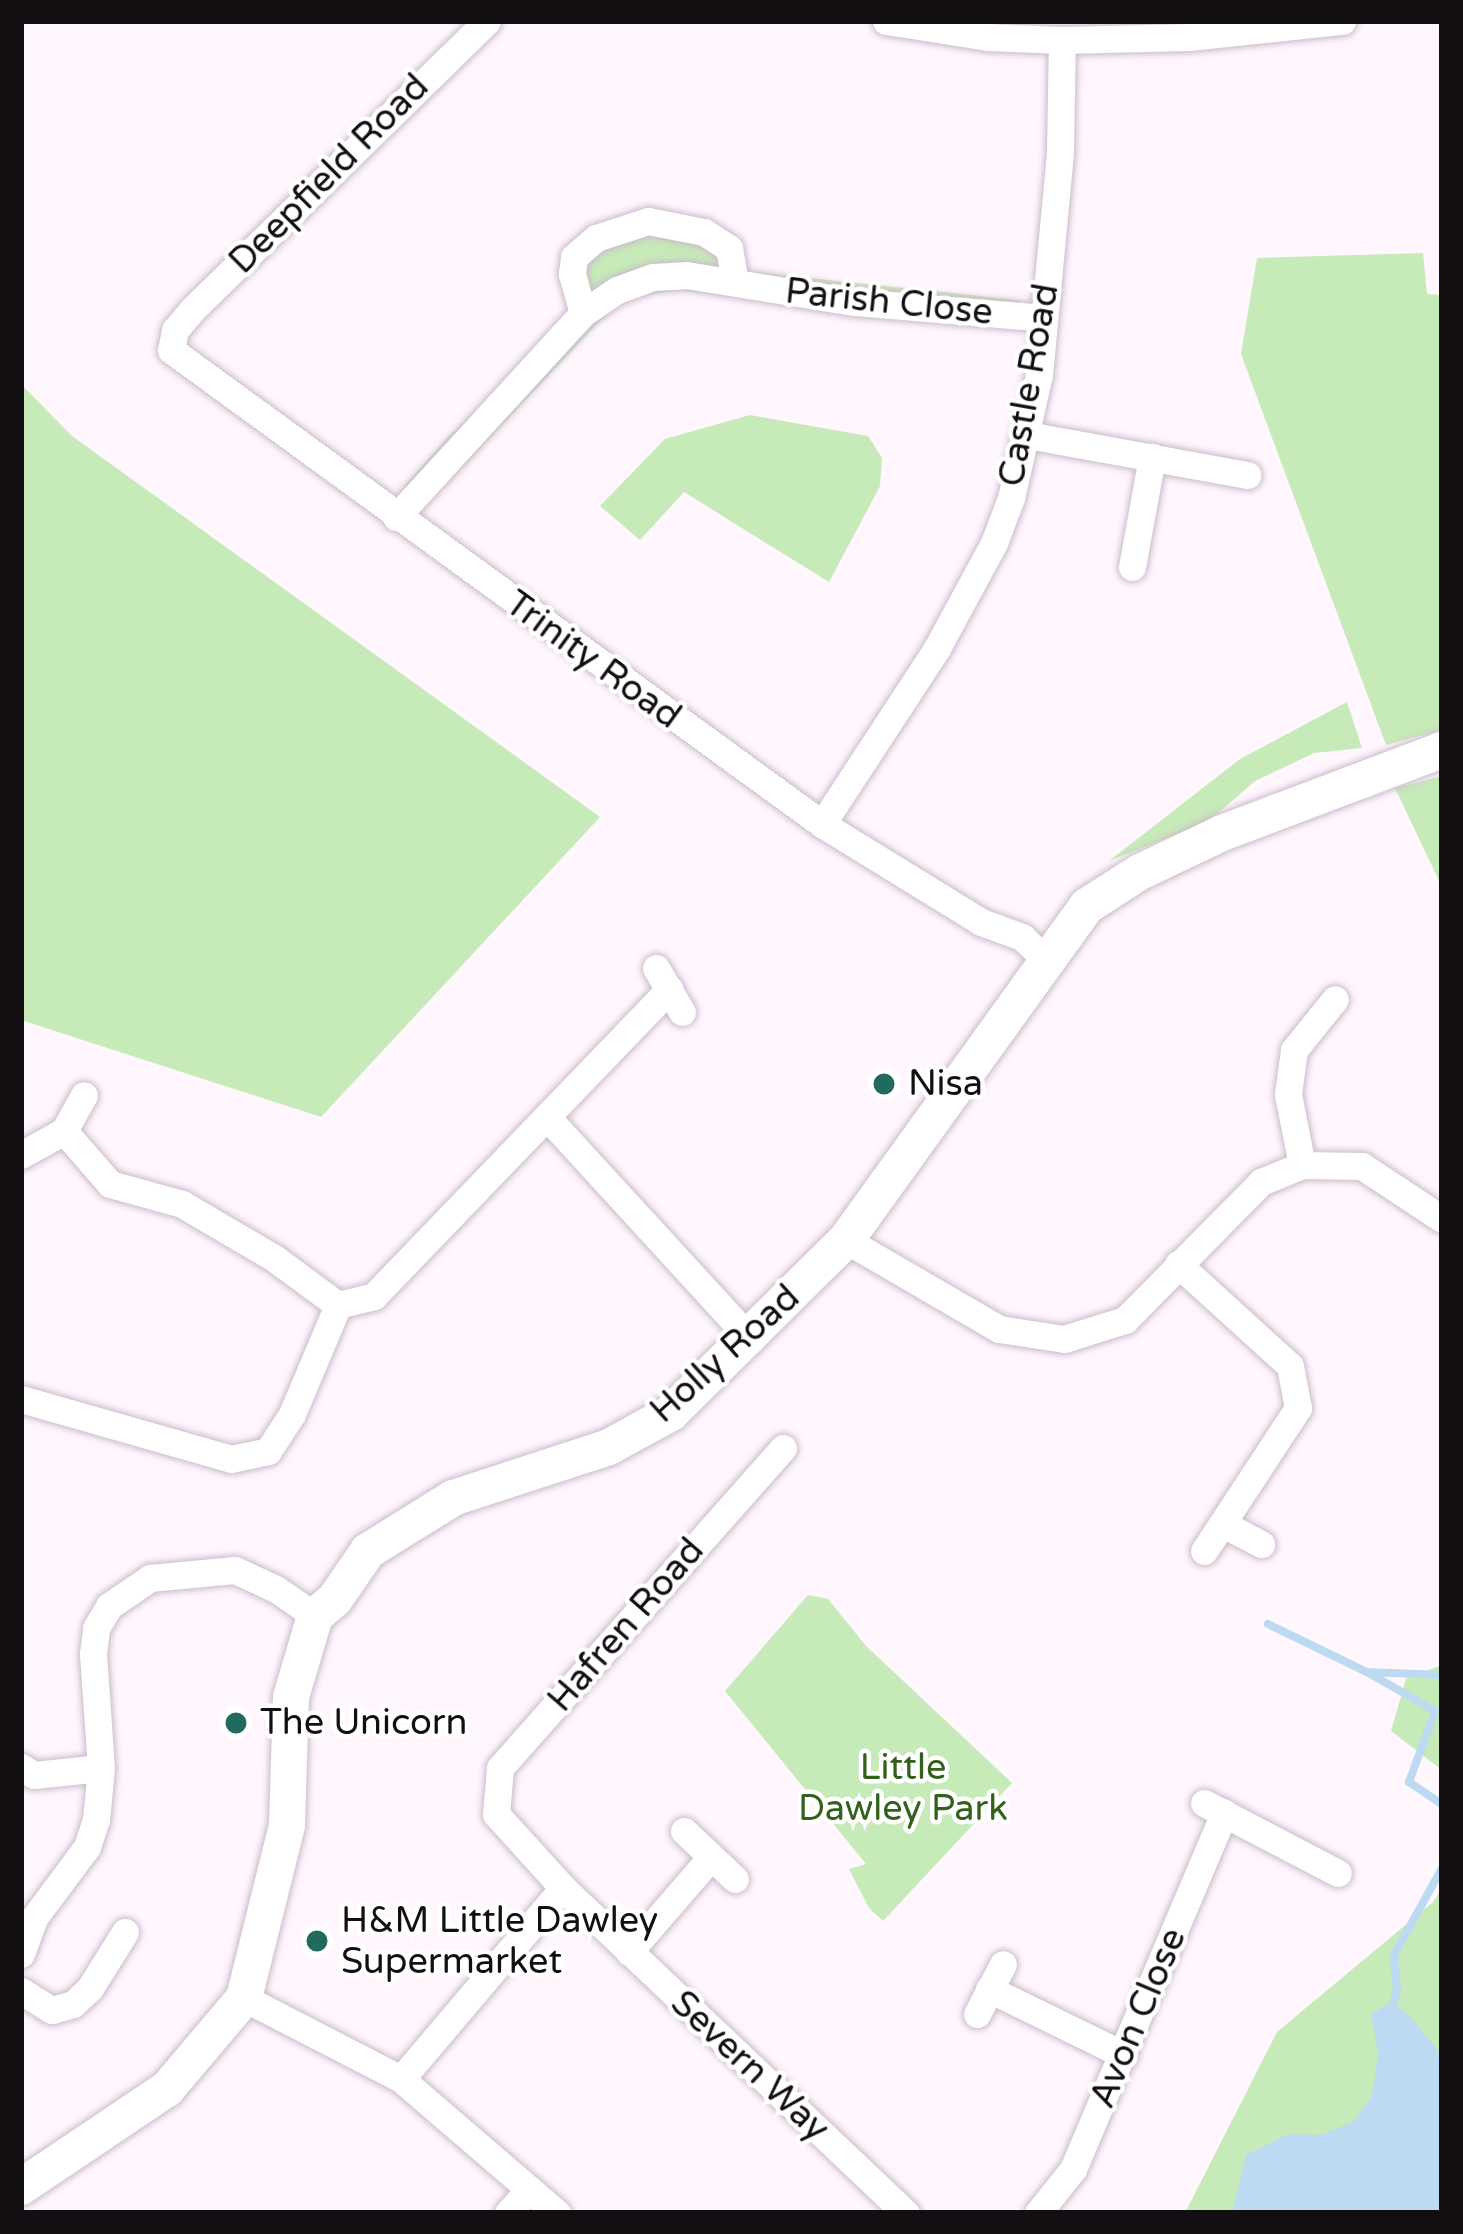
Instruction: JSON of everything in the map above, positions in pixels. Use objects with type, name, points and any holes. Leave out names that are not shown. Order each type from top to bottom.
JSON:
[{"type":"street","name":"Deepfield Road","points":[[175,330],[370,130],[487,21]]},
{"type":"street","points":[[886,21],[988,37],[1062,40],[1189,37],[1342,21]]},
{"type":"street","name":"Castle Road","points":[[822,824],[971,587],[1011,498],[1027,435],[1044,318],[1060,152],[1062,40]]},
{"type":"street","name":"Parish Close","points":[[583,314],[572,274],[574,257],[596,238],[648,221],[704,232],[729,248],[735,282]]},
{"type":"street","name":"Parish Close","points":[[396,517],[583,314],[617,290],[653,277],[735,282],[855,302],[1044,318]]},
{"type":"street","name":"Trinity Road","points":[[175,330],[171,350],[179,361],[822,824],[981,922],[1022,937],[1045,959]]},
{"type":"street","points":[[1027,435],[1247,475]]},
{"type":"street","points":[[1132,567],[1152,457]]},
{"type":"street","name":"Holly Road","points":[[21,2187],[166,2089],[244,1998],[287,1825],[292,1697],[314,1616],[335,1598],[368,1551],[453,1498],[609,1447],[671,1413],[751,1340],[846,1240],[967,1079],[1045,959],[1087,906],[1140,872],[1350,781],[1442,749]]},
{"type":"street","points":[[338,1305],[374,1296],[669,990]]},
{"type":"street","points":[[1302,1165],[1288,1094],[1294,1049],[1334,999]]},
{"type":"street","points":[[21,1155],[64,1130],[83,1095]]},
{"type":"street","points":[[547,1117],[751,1340]]},
{"type":"street","points":[[64,1130],[110,1184],[182,1204],[274,1258],[338,1305]]},
{"type":"street","points":[[846,1240],[999,1329],[1064,1339],[1125,1320],[1262,1182],[1302,1165],[1362,1166],[1442,1220]]},
{"type":"street","points":[[1178,1264],[1290,1366],[1298,1408],[1204,1551]]},
{"type":"street","points":[[21,1400],[231,1459],[268,1451],[292,1414],[338,1305]]},
{"type":"street","name":"Hafren Road","points":[[496,1814],[500,1768],[783,1448]]},
{"type":"street","points":[[1225,1525],[1262,1544]]},
{"type":"street","points":[[21,1954],[34,1918],[87,1847],[100,1768],[92,1654],[96,1628],[128,1590],[149,1578],[197,1569],[236,1570],[276,1589],[314,1616]]},
{"type":"street","points":[[21,1768],[34,1775],[100,1768]]},
{"type":"street","name":"Avon Close","points":[[1038,2213],[1073,2169],[1124,2055],[1214,1808],[1338,1873]]},
{"type":"street","name":"Severn Way","points":[[496,1814],[563,1888],[906,2213]]},
{"type":"street","points":[[684,1831],[734,1880]]},
{"type":"street","points":[[629,1952],[711,1857]]},
{"type":"street","points":[[401,2079],[563,1888]]},
{"type":"street","points":[[21,1991],[52,2010],[73,2004],[90,1988],[125,1932]]},
{"type":"street","points":[[1003,1964],[983,2002],[1124,2055]]},
{"type":"street","points":[[244,1998],[401,2079],[557,2213]]},
{"type":"street","points":[[508,2213],[529,2190]]},
{"type":"green space","points":[[620,228],[704,232],[735,281],[753,272],[1018,300],[1044,318],[951,310],[938,323],[679,290],[622,302],[436,495],[396,517],[406,484],[448,437],[583,313],[572,274]]},
{"type":"green space","points":[[1423,253],[1427,294],[1442,295],[1442,730],[1386,745],[1241,354],[1257,258]]},
{"type":"green space","points":[[21,384],[72,436],[600,817],[321,1117],[21,1020]]},
{"type":"green space","points":[[750,415],[868,436],[882,458],[880,486],[829,582],[684,492],[640,540],[600,506],[665,439]]},
{"type":"green space","points":[[1347,702],[1362,748],[1314,753],[1255,781],[1209,821],[1109,861],[1240,759]]},
{"type":"green space","points":[[1442,776],[1442,887],[1395,788]]},
{"type":"green space","name":"Little Dawley Park","points":[[808,1595],[828,1599],[866,1646],[1012,1783],[883,1921],[869,1908],[849,1869],[866,1864],[725,1691]]},
{"type":"green space","points":[[1442,1665],[1442,1770],[1391,1731],[1406,1679]]},
{"type":"green space","points":[[1442,1888],[1442,2213],[1185,2213],[1277,2032],[1433,1902]]},
{"type":"water","points":[[1391,2002],[1411,2017],[1442,2055],[1442,2213],[1232,2213],[1246,2155],[1288,2134],[1320,2135],[1353,2122],[1372,2096],[1378,2053],[1371,2014]]},
{"type":"waterway","points":[[1268,1624],[1367,1672],[1442,1675]]},
{"type":"waterway","points":[[1367,1672],[1435,1711],[1409,1782],[1442,1804]]},
{"type":"waterway","points":[[1391,2009],[1397,1991],[1394,1955],[1442,1868]]},
{"type":"place","name":"Nisa","points":[[884,1084]]},
{"type":"place","name":"The Unicorn","points":[[236,1723]]},
{"type":"place","name":"H&M Little Dawley Supermarket","points":[[317,1941]]}]
